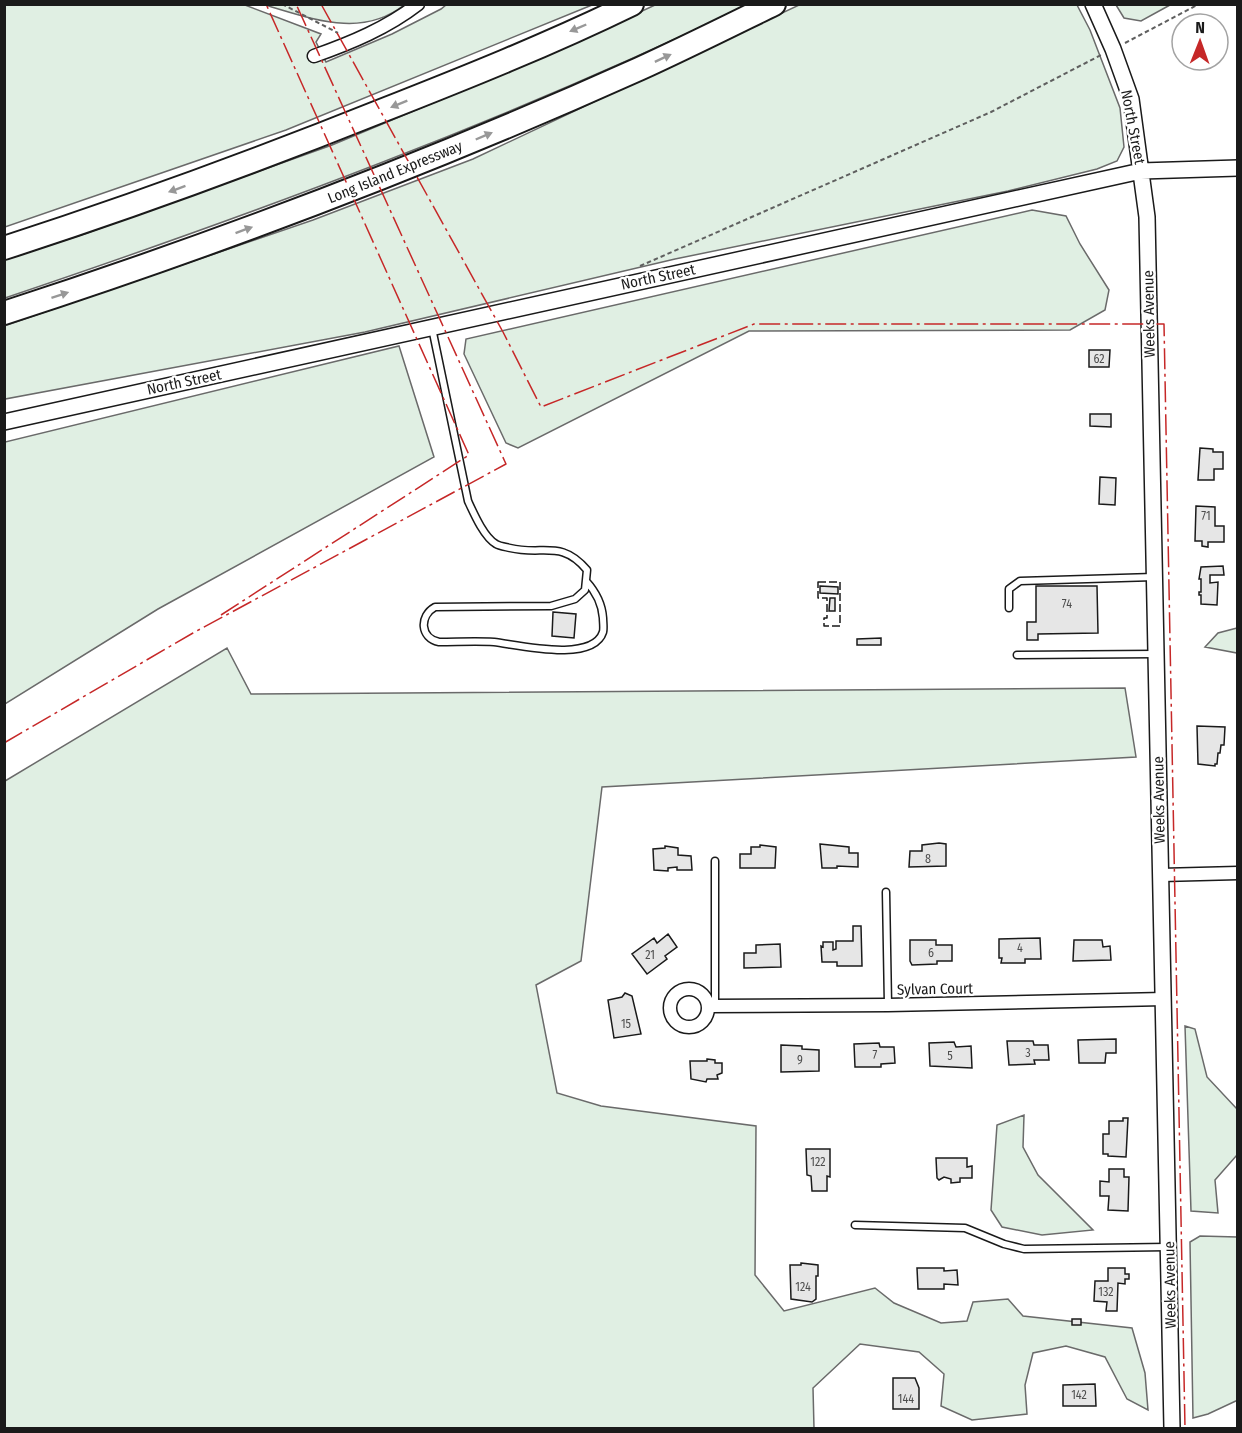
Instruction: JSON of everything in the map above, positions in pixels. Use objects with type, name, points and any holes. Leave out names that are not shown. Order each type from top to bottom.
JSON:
[{"type":"highway","points":[[4,248],[83,223],[268,156],[442,87],[632,4]]},
{"type":"highway","name":"Long Island Expressway","points":[[4,313],[103,281],[278,218],[466,143],[639,69],[774,4]]},
{"type":"street","points":[[314,56],[354,41],[403,16],[418,4]]},
{"type":"street","name":"North Street","points":[[4,422],[1142,171],[1131,99],[1113,49],[1093,4]]},
{"type":"street","points":[[1142,171],[1238,168]]},
{"type":"street","name":"Weeks Avenue","points":[[1142,171],[1147,217],[1172,1428]]},
{"type":"street","points":[[1161,875],[1238,873]]},
{"type":"street","name":"Sylvan Court","points":[[711,1006],[1164,999]]},
{"type":"lane","points":[[432,327],[468,501],[482,527],[496,544],[519,550],[566,552],[576,557],[587,570],[585,590],[575,599],[551,606],[435,607],[424,617],[426,635],[430,640],[439,642],[492,642],[556,650],[583,648],[597,641],[604,631],[602,607],[595,591],[586,581]]},
{"type":"lane","points":[[1009,608],[1009,589],[1020,580],[1155,577]]},
{"type":"lane","points":[[1017,655],[1156,654]]},
{"type":"lane","points":[[711,1006],[715,861]]},
{"type":"lane","points":[[886,892],[888,1005]]},
{"type":"lane","points":[[855,1225],[965,1228],[1004,1244],[1024,1249],[1169,1247]]},
{"type":"path","points":[[282,4],[354,41]]},
{"type":"path","points":[[639,267],[991,112],[1199,4]]},
{"type":"green space","points":[[4,5],[245,5],[321,34],[316,42],[326,62],[392,34],[446,5],[592,5],[286,130],[5,227]]},
{"type":"green space","points":[[265,5],[404,5],[388,15],[371,21],[336,23]]},
{"type":"green space","points":[[655,5],[748,5],[566,87],[381,163],[194,233],[5,298],[4,260],[87,233],[332,145],[545,56]]},
{"type":"green space","points":[[799,5],[1077,5],[1090,30],[1120,108],[1124,147],[1117,161],[1097,169],[1008,191],[675,259],[365,332],[5,399],[4,326],[313,220],[473,159]]},
{"type":"green space","points":[[1116,5],[1170,5],[1141,21],[1124,18]]},
{"type":"green space","points":[[1032,210],[1066,216],[1080,244],[1109,290],[1105,310],[1070,330],[749,331],[518,448],[506,443],[464,354],[466,339]]},
{"type":"green space","points":[[399,346],[434,457],[158,609],[5,704],[5,442]]},
{"type":"green space","points":[[1237,628],[1237,653],[1205,647],[1218,633]]},
{"type":"green space","points":[[227,648],[251,694],[1125,688],[1136,757],[602,787],[581,961],[536,985],[557,1093],[601,1106],[756,1126],[755,1275],[784,1311],[875,1288],[894,1303],[941,1323],[967,1321],[973,1302],[1008,1299],[1023,1316],[1132,1328],[1145,1373],[1148,1410],[1127,1399],[1105,1357],[1066,1346],[1033,1353],[1025,1385],[1027,1414],[972,1420],[941,1406],[944,1374],[919,1352],[860,1344],[813,1388],[814,1428],[5,1428],[5,781]]},
{"type":"green space","points":[[1185,1026],[1195,1029],[1207,1077],[1237,1109],[1237,1155],[1215,1180],[1218,1213],[1191,1211]]},
{"type":"green space","points":[[1024,1115],[1023,1147],[1038,1175],[1093,1230],[1042,1235],[1002,1227],[991,1210],[997,1125]]},
{"type":"green space","points":[[1200,1236],[1237,1237],[1238,1400],[1208,1414],[1193,1418],[1190,1242]]},
{"type":"building","points":[[1089,350],[1110,350],[1109,367],[1089,367]]},
{"type":"building","points":[[1090,414],[1111,414],[1111,427],[1090,426]]},
{"type":"building","points":[[1200,448],[1223,452],[1223,469],[1214,469],[1214,480],[1198,480]]},
{"type":"building","points":[[1100,477],[1116,478],[1115,505],[1099,504]]},
{"type":"building","points":[[1196,506],[1215,507],[1215,526],[1224,526],[1224,542],[1208,542],[1208,547],[1202,546],[1202,541],[1195,541]]},
{"type":"building","points":[[1223,566],[1224,575],[1210,575],[1210,583],[1218,582],[1217,605],[1201,604],[1199,592],[1201,592],[1201,579],[1199,579],[1201,567]]},
{"type":"building","points":[[820,586],[838,587],[838,594],[820,593]]},
{"type":"building","points":[[1036,586],[1097,586],[1098,633],[1038,634],[1038,640],[1027,640],[1027,622],[1036,622]]},
{"type":"building","points":[[830,598],[835,598],[835,611],[829,611]]},
{"type":"building","points":[[553,612],[576,614],[574,638],[552,636]]},
{"type":"building","points":[[881,638],[881,645],[857,645],[857,639]]},
{"type":"building","points":[[1197,726],[1225,727],[1224,745],[1221,745],[1215,766],[1198,764]]},
{"type":"building","points":[[820,844],[849,847],[849,853],[858,853],[858,867],[822,868]]},
{"type":"building","points":[[946,844],[946,866],[909,867],[910,851],[922,851],[922,845]]},
{"type":"building","points":[[760,845],[776,847],[775,868],[740,868],[740,854],[751,854],[751,847],[760,847]]},
{"type":"building","points":[[665,846],[678,848],[678,855],[691,856],[692,870],[677,870],[677,867],[668,868],[668,871],[654,870],[653,849],[665,848]]},
{"type":"building","points":[[853,926],[861,926],[862,966],[837,966],[837,962],[822,962],[823,942],[833,942],[833,950],[836,949],[836,941],[853,941]]},
{"type":"building","points":[[668,934],[677,947],[665,956],[667,959],[647,974],[632,954],[654,938],[657,943]]},
{"type":"building","points":[[1040,938],[1041,959],[1025,959],[1025,963],[1001,963],[999,939]]},
{"type":"building","points":[[910,940],[936,940],[936,945],[952,945],[952,961],[912,965]]},
{"type":"building","points":[[1074,940],[1102,940],[1103,947],[1110,946],[1111,960],[1073,961]]},
{"type":"building","points":[[780,944],[781,967],[744,968],[744,953],[756,953],[756,945]]},
{"type":"building","points":[[625,993],[632,996],[641,1034],[614,1038],[608,1000],[622,997]]},
{"type":"building","points":[[1116,1039],[1116,1053],[1106,1053],[1105,1063],[1079,1063],[1078,1040]]},
{"type":"building","points":[[1007,1041],[1033,1041],[1034,1045],[1048,1045],[1049,1060],[1034,1060],[1035,1064],[1009,1065]]},
{"type":"building","points":[[954,1042],[956,1047],[971,1046],[972,1068],[930,1066],[929,1043]]},
{"type":"building","points":[[879,1043],[880,1047],[894,1047],[895,1063],[881,1064],[881,1067],[855,1067],[854,1044]]},
{"type":"building","points":[[781,1045],[819,1050],[819,1071],[781,1072]]},
{"type":"building","points":[[707,1059],[715,1060],[715,1063],[722,1063],[722,1073],[717,1075],[718,1079],[707,1079],[706,1082],[691,1079],[690,1061],[707,1061]]},
{"type":"building","points":[[1123,1118],[1128,1118],[1126,1157],[1103,1154],[1103,1134],[1109,1134],[1109,1121],[1123,1121]]},
{"type":"building","points":[[806,1149],[830,1149],[830,1177],[827,1176],[827,1191],[812,1191],[811,1176],[807,1175]]},
{"type":"building","points":[[936,1158],[967,1158],[967,1167],[972,1166],[972,1178],[960,1178],[960,1182],[951,1183],[951,1179],[944,1177],[939,1180]]},
{"type":"building","points":[[1109,1169],[1124,1169],[1124,1177],[1129,1177],[1128,1211],[1108,1210],[1109,1196],[1100,1196],[1100,1181],[1109,1182]]},
{"type":"building","points":[[801,1263],[818,1265],[816,1299],[812,1302],[791,1299],[790,1265],[801,1265]]},
{"type":"building","points":[[917,1268],[957,1270],[958,1285],[944,1284],[944,1289],[918,1289]]},
{"type":"building","points":[[1108,1268],[1125,1268],[1125,1274],[1129,1274],[1129,1279],[1125,1279],[1125,1284],[1118,1283],[1117,1311],[1106,1311],[1107,1302],[1094,1301],[1095,1281],[1108,1281]]},
{"type":"building","points":[[1072,1319],[1081,1319],[1081,1325],[1072,1325]]},
{"type":"building","points":[[893,1378],[915,1378],[919,1388],[919,1409],[893,1409]]},
{"type":"building","points":[[1095,1384],[1096,1406],[1063,1406],[1063,1385]]},
{"type":"fence","points":[[818,582],[840,582],[840,626],[824,626],[824,618],[827,618],[827,598],[818,598],[818,582]]},
{"type":"power","points":[[221,615],[469,455],[266,4]]},
{"type":"power","points":[[4,743],[193,633],[506,464],[296,4]]},
{"type":"power","points":[[321,4],[503,332],[541,407],[754,324],[1164,324],[1185,1428]]}]
